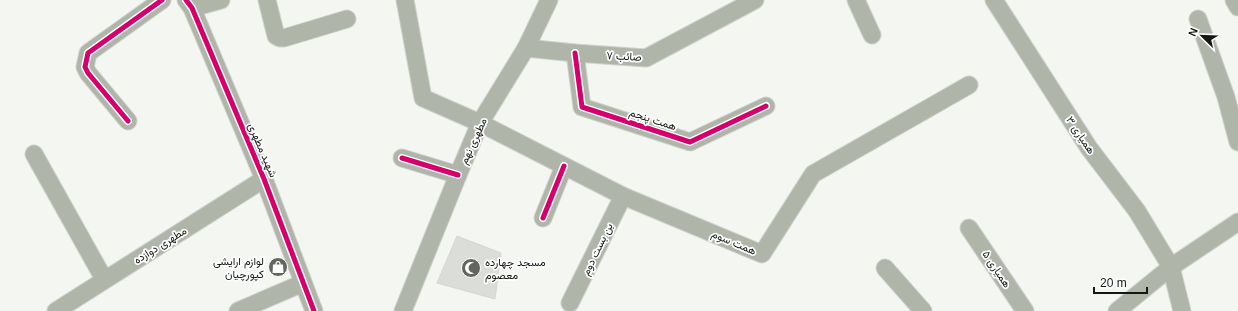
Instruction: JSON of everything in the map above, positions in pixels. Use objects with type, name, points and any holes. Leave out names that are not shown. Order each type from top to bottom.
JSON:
[{"type":"street","points":[[128,121],[88,73],[85,67],[88,53],[162,0]]},
{"type":"street","points":[[189,4],[221,0]]},
{"type":"street","points":[[267,0],[276,36],[280,38],[347,19]]},
{"type":"street","name":"همت سوم","points":[[405,0],[423,98],[480,123],[623,196],[762,254],[813,174],[969,85]]},
{"type":"street","name":"مطهری نهم","points":[[403,311],[480,123],[526,48],[549,0]]},
{"type":"street","name":"صائب ۷","points":[[526,48],[646,58],[755,0]]},
{"type":"street","points":[[856,0],[872,35]]},
{"type":"street","name":"همیاری ۳","points":[[994,0],[1089,148],[1137,211],[1171,267],[1182,311]]},
{"type":"street","points":[[1234,0],[1238,7]]},
{"type":"street","name":"شهید مطهری","points":[[189,4],[264,180],[314,311]]},
{"type":"street","points":[[1198,19],[1226,97],[1238,142]]},
{"type":"street","name":"همت پنجم","points":[[575,53],[582,107],[690,142],[766,106]]},
{"type":"street","points":[[34,154],[104,279]]},
{"type":"street","points":[[402,158],[458,175]]},
{"type":"street","points":[[543,218],[564,166]]},
{"type":"street","name":"مطهری دوازده","points":[[56,311],[104,279],[264,180]]},
{"type":"street","name":"بن بست دوم","points":[[570,303],[623,196]]},
{"type":"street","points":[[1117,311],[1171,267],[1238,222]]},
{"type":"street","name":"همیاری ۵","points":[[969,228],[1025,311]]},
{"type":"street","points":[[885,268],[922,311]]},
{"type":"street","points":[[238,311],[303,283]]},
{"type":"building","name":"مسجد چهارده معصوم","points":[[457,236],[501,253],[495,299],[437,283]]},
{"type":"cycle path","points":[[128,121],[88,73],[85,67],[88,53],[162,0]]},
{"type":"cycle path","points":[[186,0],[192,8],[264,179],[314,311]]},
{"type":"cycle path","points":[[575,53],[582,107],[690,142],[766,106]]},
{"type":"cycle path","points":[[402,158],[458,175]]},
{"type":"cycle path","points":[[543,218],[564,166]]},
{"type":"place","name":"لوازم ارایشی کپورچیان","points":[[278,267]]},
{"type":"place","name":"مسجد چهارده معصوم","points":[[471,268]]}]
